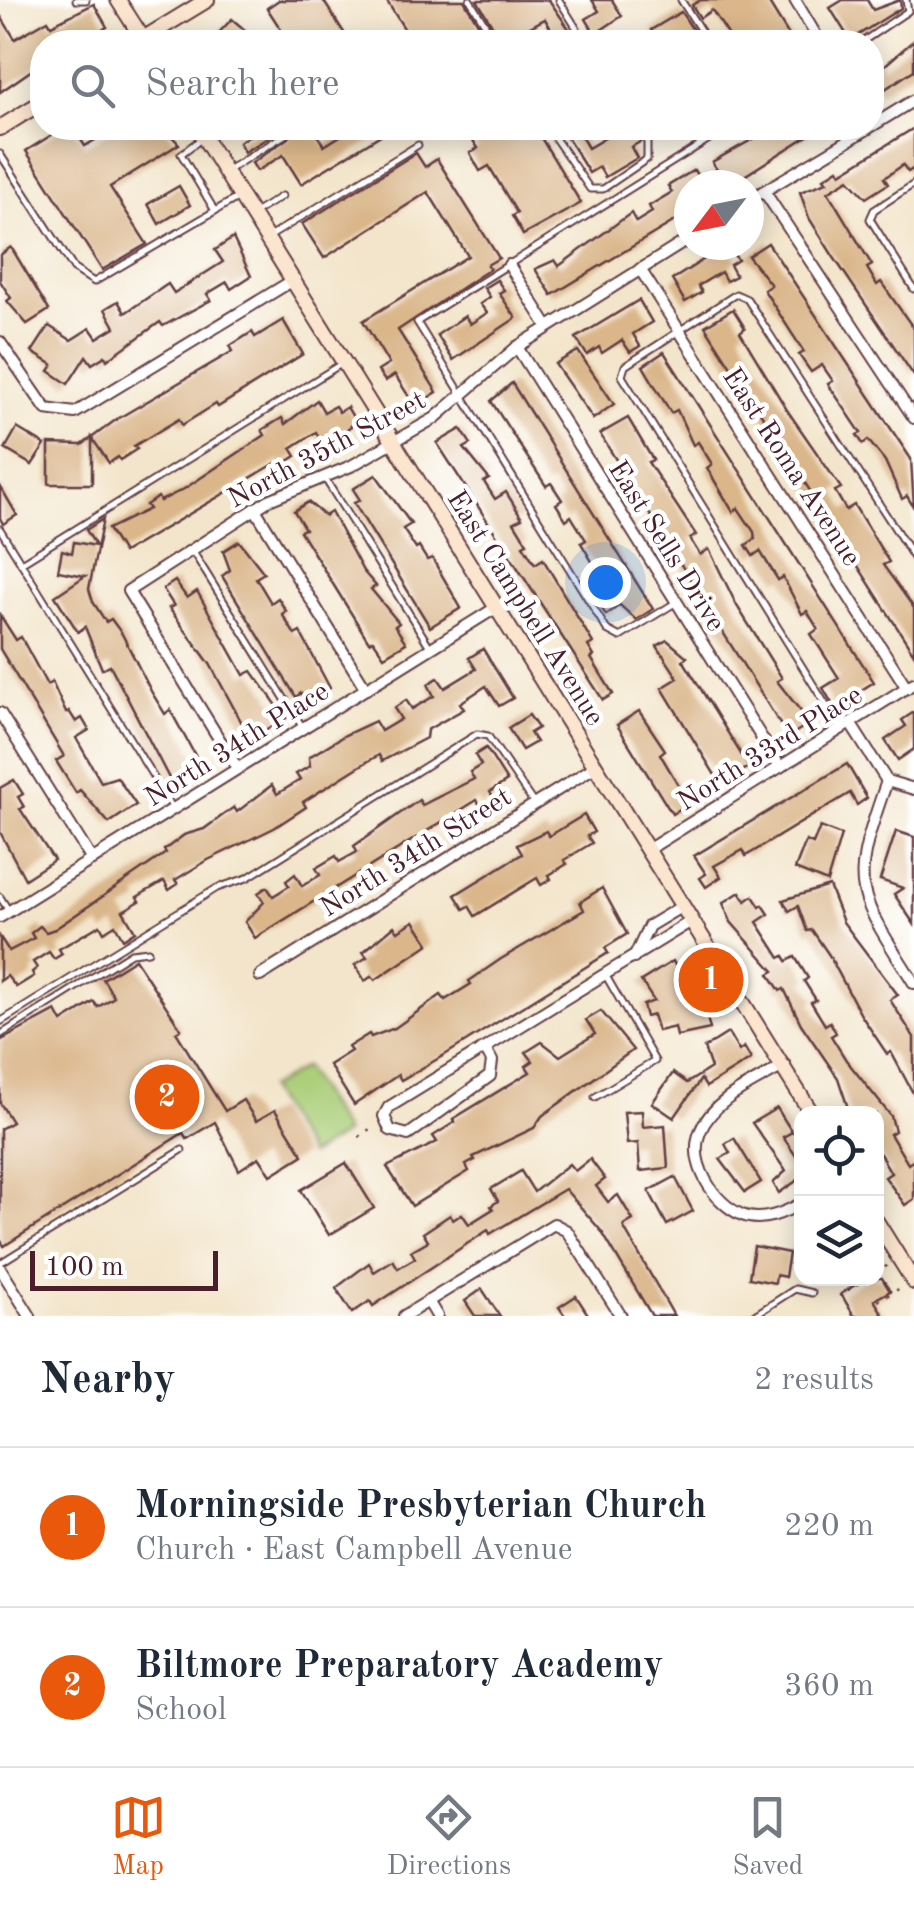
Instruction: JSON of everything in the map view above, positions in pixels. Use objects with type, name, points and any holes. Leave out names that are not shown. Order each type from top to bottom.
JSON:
[{"type":"street","points":[[118,0],[135,30]]},
{"type":"street","points":[[160,30],[206,0]]},
{"type":"street","points":[[795,0],[813,30]]},
{"type":"street","points":[[884,118],[914,100]]},
{"type":"street","points":[[0,128],[30,109]]},
{"type":"street","name":"East Campbell Avenue","points":[[205,140],[807,1106]]},
{"type":"street","points":[[848,140],[764,191],[914,418]]},
{"type":"street","name":"North 35th Street","points":[[237,768],[128,591],[255,509],[395,442],[462,395],[517,347],[674,248]]},
{"type":"street","points":[[509,265],[548,328]]},
{"type":"street","name":"East Roma Avenue","points":[[640,270],[911,686]]},
{"type":"street","points":[[0,342],[31,393],[46,408],[64,414],[89,407],[295,279]]},
{"type":"street","name":"East Sells Drive","points":[[517,347],[780,768]]},
{"type":"street","points":[[255,509],[366,688]]},
{"type":"street","name":"North 34th Place","points":[[5,915],[497,608]]},
{"type":"street","name":"North 33rd Place","points":[[648,849],[911,686]]},
{"type":"street","points":[[0,713],[92,860]]},
{"type":"street","points":[[845,726],[887,781],[914,789]]},
{"type":"street","name":"North 34th Street","points":[[260,976],[596,766]]},
{"type":"street","points":[[887,781],[862,852],[859,876],[866,903],[914,983]]},
{"type":"street","points":[[634,959],[644,933],[684,905]]},
{"type":"street","points":[[486,1050],[492,1060],[490,1076],[408,1134],[399,1136],[386,1122],[388,1107],[693,920]]},
{"type":"street","points":[[644,933],[654,946]]},
{"type":"street","points":[[784,1066],[716,1108],[700,1132],[697,1160],[711,1190],[742,1215],[770,1218],[794,1207]]},
{"type":"street","points":[[404,1316],[554,1224],[567,1231],[622,1316]]},
{"type":"street","points":[[884,1237],[908,1284]]},
{"type":"street","points":[[0,1265],[3,1281],[30,1316]]},
{"type":"street","points":[[428,1301],[438,1316]]},
{"type":"lane","points":[[76,0],[86,0]]},
{"type":"lane","points":[[470,0],[489,30]]},
{"type":"lane","points":[[559,0],[578,30]]},
{"type":"lane","points":[[681,0],[700,30]]},
{"type":"lane","points":[[880,30],[908,11],[906,0]]},
{"type":"lane","points":[[193,140],[182,154],[215,211]]},
{"type":"lane","points":[[225,172],[277,140]]},
{"type":"lane","points":[[556,140],[580,179],[590,188],[603,189],[647,159],[646,140]]},
{"type":"lane","points":[[677,602],[620,637],[607,630],[417,322],[708,140]]},
{"type":"lane","points":[[269,238],[418,145]]},
{"type":"lane","points":[[0,154],[84,279],[94,282],[240,196]]},
{"type":"lane","points":[[914,184],[874,210],[870,219],[914,288]]},
{"type":"lane","points":[[253,214],[282,196]]},
{"type":"lane","points":[[845,726],[622,376],[626,366],[736,294],[748,299],[804,394],[856,464],[914,558]]},
{"type":"lane","points":[[21,563],[346,361]]},
{"type":"lane","points":[[324,477],[430,648]]},
{"type":"lane","points":[[0,529],[172,809]]},
{"type":"lane","points":[[191,548],[302,728]]},
{"type":"lane","points":[[0,1022],[217,888],[247,878],[477,734],[488,736],[534,804]]},
{"type":"lane","points":[[0,897],[5,915]]},
{"type":"lane","points":[[0,1035],[132,952],[148,951]]},
{"type":"lane","points":[[595,1098],[655,1061],[606,976]]},
{"type":"lane","points":[[0,1265],[182,1150]]},
{"type":"lane","points":[[753,1316],[795,1289],[812,1292]]},
{"type":"path","points":[[359,1136],[386,1122]]},
{"type":"path","points":[[884,1268],[890,1265]]},
{"type":"path","points":[[878,1301],[908,1284]]},
{"type":"path","points":[[839,1296],[855,1286]]},
{"type":"green space","points":[[304,1067],[345,1133],[309,1156],[268,1089]]},
{"type":"building","points":[[279,0],[323,0],[342,30],[281,30],[267,8]]},
{"type":"building","points":[[386,0],[464,0],[482,30],[405,30]]},
{"type":"building","points":[[477,0],[549,0],[570,30],[552,30],[545,19],[524,30],[495,30]]},
{"type":"building","points":[[592,0],[612,0],[622,16],[601,30],[593,30],[586,19],[599,11]]},
{"type":"building","points":[[701,0],[767,0],[786,30],[725,30],[712,10],[700,18],[692,5]]},
{"type":"building","points":[[843,0],[867,0],[873,10],[900,0],[901,8],[866,30],[844,30],[830,8]]},
{"type":"building","points":[[94,4],[107,27],[31,30],[48,20],[51,25]]},
{"type":"building","points":[[681,12],[693,30],[651,30]]},
{"type":"building","points":[[0,15],[15,39],[30,30],[30,71],[0,92]]},
{"type":"building","points":[[232,19],[245,30],[221,30]]},
{"type":"building","points":[[914,40],[914,70],[884,90],[884,66]]},
{"type":"building","points":[[914,128],[914,168],[908,172],[903,165],[884,178],[888,184],[866,198],[849,179],[828,192],[872,265],[867,268],[877,285],[881,282],[914,329],[914,376],[809,218],[800,192],[827,182],[824,178],[838,169],[841,173]]},
{"type":"building","points":[[44,140],[81,140],[85,146],[95,140],[175,140],[179,144],[110,187],[147,244],[102,270],[26,151]]},
{"type":"building","points":[[242,140],[264,140],[244,152],[239,142]]},
{"type":"building","points":[[285,140],[320,140],[324,146],[334,140],[372,140],[301,184],[283,155],[257,171],[252,163]]},
{"type":"building","points":[[473,140],[542,140],[581,203],[523,235],[512,216],[517,213],[489,166],[480,171],[470,153],[478,148]]},
{"type":"building","points":[[568,140],[583,140],[588,148],[602,140],[639,140],[631,147],[637,158],[605,177],[599,167],[589,173]]},
{"type":"building","points":[[751,140],[801,140],[754,170],[717,170],[712,162]]},
{"type":"building","points":[[416,153],[425,167],[437,159],[499,258],[487,265],[490,269],[398,330],[437,392],[415,406],[395,375],[385,381],[378,371],[389,364],[363,321],[468,256],[428,192],[324,258],[302,224]]},
{"type":"building","points":[[674,182],[674,221],[552,295],[535,269],[555,260],[559,266],[631,213],[636,222],[652,212],[649,206],[672,192],[668,186]]},
{"type":"building","points":[[179,186],[190,205],[159,224],[148,204]]},
{"type":"building","points":[[233,238],[251,276],[231,289],[227,282],[207,294],[211,300],[163,326],[160,322],[107,360],[105,356],[92,364],[86,356],[68,384],[49,371],[53,365],[32,352],[49,326],[71,340],[90,328],[97,338],[115,327],[105,309],[118,301],[125,313],[168,284],[174,293],[223,262],[215,250]]},
{"type":"building","points":[[768,243],[911,459],[914,508],[907,496],[902,499],[885,461],[868,440],[863,444],[857,435],[861,433],[828,384],[833,381],[822,365],[811,372],[799,355],[804,352],[764,290],[771,285],[751,260],[764,260],[764,246]]},
{"type":"building","points":[[11,247],[49,310],[27,324],[7,301],[11,298],[0,281],[0,255]]},
{"type":"building","points":[[703,260],[738,260],[730,265],[736,276],[726,281],[721,272],[698,286],[702,292],[685,302],[672,280]]},
{"type":"building","points":[[497,280],[504,290],[499,293],[516,318],[453,360],[437,335],[465,316],[470,324],[487,313],[480,304],[490,297],[484,288]]},
{"type":"building","points":[[639,300],[652,322],[633,334],[640,346],[630,352],[622,340],[602,353],[599,347],[587,355],[576,338]]},
{"type":"building","points":[[733,309],[745,328],[740,332],[787,410],[841,488],[835,491],[846,510],[854,505],[889,562],[883,565],[914,608],[914,654],[705,326]]},
{"type":"building","points":[[283,320],[303,354],[218,407],[216,404],[182,425],[179,419],[134,446],[137,449],[120,460],[118,457],[109,463],[92,438],[92,484],[49,484],[49,444],[82,445],[117,419],[233,351],[230,346],[252,332],[255,337]]},
{"type":"building","points":[[578,351],[614,404],[593,419],[555,364]]},
{"type":"building","points":[[664,352],[874,682],[834,707],[823,688],[839,678],[811,634],[818,629],[807,611],[802,614],[783,577],[778,580],[760,551],[753,556],[746,545],[755,539],[754,532],[738,508],[733,512],[707,468],[712,464],[698,442],[693,445],[677,410],[671,413],[643,366]]},
{"type":"building","points":[[512,383],[653,609],[636,620],[620,605],[606,615],[600,606],[613,597],[581,543],[586,540],[571,516],[566,520],[556,504],[562,500],[551,483],[546,486],[491,401]]},
{"type":"building","points":[[317,400],[324,412],[335,406],[339,412],[347,407],[356,422],[324,447],[316,432],[291,448],[296,456],[283,464],[281,460],[123,553],[108,529],[149,509],[146,505],[158,497],[160,501],[184,489],[265,435],[262,430],[282,418],[285,424]]},
{"type":"building","points":[[628,418],[653,460],[648,462],[696,535],[690,539],[700,555],[709,549],[737,606],[782,678],[777,681],[810,723],[788,737],[600,434]]},
{"type":"building","points":[[17,428],[45,445],[32,465],[5,449]]},
{"type":"building","points":[[461,429],[471,444],[464,448],[489,479],[484,482],[495,499],[506,492],[522,518],[514,522],[527,543],[523,545],[535,564],[543,559],[593,643],[588,646],[594,656],[591,658],[613,694],[603,700],[437,443]]},
{"type":"building","points":[[376,475],[411,524],[403,529],[427,560],[432,558],[461,608],[430,627],[354,503],[360,500],[353,489]]},
{"type":"building","points":[[0,486],[17,515],[3,524],[0,518]]},
{"type":"building","points":[[308,502],[325,516],[331,512],[363,571],[376,586],[371,589],[399,623],[395,626],[406,643],[384,656],[373,640],[369,642],[300,531],[305,529],[294,511]]},
{"type":"building","points":[[103,519],[89,589],[93,602],[106,622],[111,619],[122,634],[152,693],[165,714],[170,710],[201,766],[172,784],[110,665],[102,669],[85,627],[78,632],[55,596],[85,576],[58,571],[62,550],[72,553],[74,542],[96,546],[86,530]]},
{"type":"building","points":[[239,541],[264,573],[256,578],[271,603],[278,598],[286,611],[282,614],[295,635],[300,632],[330,688],[308,703],[301,693],[296,697],[222,576],[230,570],[223,551]]},
{"type":"building","points":[[175,581],[187,598],[197,591],[244,675],[252,671],[286,718],[254,737],[242,723],[210,664],[169,608],[174,606],[163,589]]},
{"type":"building","points":[[0,615],[16,640],[21,637],[47,685],[52,682],[66,713],[69,711],[76,722],[82,718],[89,730],[76,738],[101,782],[117,777],[136,805],[109,823],[80,790],[76,793],[56,761],[64,756],[0,649]]},
{"type":"building","points":[[667,640],[687,657],[683,660],[749,767],[718,780],[662,688],[678,678],[657,646]]},
{"type":"building","points":[[483,649],[513,698],[499,706],[486,686],[460,703],[464,709],[427,730],[426,738],[382,761],[379,755],[360,766],[303,802],[306,807],[274,828],[208,860],[175,880],[178,884],[169,890],[164,881],[137,897],[140,901],[123,911],[135,931],[123,939],[115,925],[104,932],[100,925],[59,949],[62,954],[54,959],[49,952],[33,962],[37,968],[32,972],[34,976],[16,987],[7,976],[0,981],[0,937],[9,951],[34,938],[31,933],[40,926],[46,932],[55,929],[166,853],[164,850],[184,835],[204,829],[234,807],[237,812],[272,785],[277,794],[300,780],[296,774],[310,766],[309,757],[345,735],[375,721],[381,731],[401,719],[394,708],[406,700],[412,709],[434,696],[428,684],[438,678],[445,688],[476,669],[469,658]]},
{"type":"building","points":[[639,711],[665,750],[660,754],[689,803],[672,814],[617,725]]},
{"type":"building","points":[[914,712],[914,749],[898,760],[885,740],[906,726],[902,720]]},
{"type":"building","points":[[529,715],[538,728],[530,733],[536,742],[522,750],[508,728]]},
{"type":"building","points":[[486,748],[507,781],[490,792],[494,799],[481,807],[477,800],[255,938],[245,922],[264,902],[258,893],[267,887],[273,896],[289,886],[286,881],[295,874],[302,886],[320,875],[316,868],[336,856],[339,862],[357,852],[354,846],[419,800],[422,805],[474,779],[470,772],[481,765],[475,755]]},
{"type":"building","points":[[847,764],[867,798],[857,805],[850,793],[746,856],[743,850],[714,866],[721,877],[706,887],[700,878],[706,874],[694,856]]},
{"type":"building","points":[[14,780],[23,794],[18,797],[24,807],[20,809],[54,860],[25,879],[0,832],[0,788]]},
{"type":"building","points":[[584,815],[594,832],[587,836],[592,843],[564,860],[567,864],[549,875],[551,879],[541,885],[537,878],[475,916],[469,906],[464,909],[455,895],[522,854],[517,845],[546,831],[549,836]]},
{"type":"building","points":[[820,827],[841,835],[827,882],[795,869],[806,841],[813,844]]},
{"type":"building","points":[[896,831],[914,837],[914,924],[894,894],[903,888],[880,880]]},
{"type":"building","points":[[829,886],[843,922],[898,995],[890,1000],[914,1037],[914,1095],[891,1052],[887,1054],[861,1015],[829,955],[812,930],[807,931],[798,906],[789,911],[783,900]]},
{"type":"building","points":[[602,888],[627,934],[605,948],[608,953],[448,1053],[401,1080],[398,1075],[354,1105],[329,1065],[351,1051],[348,1047],[369,1034],[371,1037],[395,1028],[441,995],[445,1000],[471,984],[469,981],[501,959],[584,910],[580,902]]},
{"type":"building","points":[[740,892],[746,901],[753,896],[760,907],[763,905],[769,914],[757,922],[780,958],[784,956],[787,961],[795,957],[816,1000],[811,1002],[825,1025],[830,1022],[836,1033],[831,1036],[883,1106],[847,1106],[838,1078],[801,1024],[784,989],[780,991],[769,974],[774,971],[731,922],[723,903]]},
{"type":"building","points":[[414,921],[429,944],[375,980],[372,976],[365,981],[355,965],[367,957],[363,952],[394,926],[398,931]]},
{"type":"building","points":[[135,959],[181,1029],[176,1032],[225,1111],[243,1100],[256,1121],[275,1110],[303,1155],[271,1175],[259,1157],[239,1170],[215,1122],[187,1139],[183,1133],[4,1246],[0,1239],[0,1129],[12,1122],[0,1103],[0,1041],[56,1011],[62,1022],[94,1002],[98,1007],[114,997],[103,979]]},
{"type":"building","points":[[673,961],[690,998],[701,995],[710,1029],[677,1036],[675,1027],[658,1031],[653,1015],[646,1017],[643,1005],[654,1001],[641,981]]},
{"type":"building","points":[[601,1011],[633,1050],[542,1116],[534,1128],[473,1157],[475,1160],[466,1165],[469,1171],[412,1206],[387,1167],[437,1142],[433,1136],[455,1122],[453,1119],[530,1072],[526,1066],[533,1061],[526,1052],[542,1042],[560,1056],[595,1034],[586,1020]]},
{"type":"building","points":[[728,1033],[739,1051],[744,1047],[751,1059],[706,1087],[701,1079],[674,1118],[652,1103],[673,1073],[687,1083],[711,1068],[704,1048]]},
{"type":"building","points":[[884,1107],[895,1131],[890,1134],[908,1164],[914,1160],[914,1199],[905,1205],[885,1177],[891,1173],[884,1161]]},
{"type":"building","points":[[777,1108],[792,1132],[783,1137],[794,1153],[794,1183],[779,1193],[773,1183],[786,1171],[752,1123]]},
{"type":"building","points":[[642,1111],[643,1127],[665,1125],[668,1168],[640,1171],[638,1143],[627,1144],[624,1112]]},
{"type":"building","points":[[734,1138],[761,1182],[745,1192],[720,1159],[730,1153],[725,1144]]},
{"type":"building","points":[[590,1159],[605,1179],[596,1186],[608,1202],[618,1195],[633,1220],[623,1226],[674,1316],[652,1316],[602,1232],[565,1189],[490,1234],[488,1230],[373,1306],[370,1301],[352,1313],[336,1288],[369,1263],[374,1272],[393,1260],[398,1268],[415,1258],[411,1251],[428,1241],[423,1233],[450,1215],[453,1220],[462,1214],[469,1224],[493,1209],[491,1206],[498,1201],[491,1189],[521,1171],[534,1192],[569,1164],[575,1171]]},
{"type":"building","points":[[346,1163],[374,1208],[329,1235],[301,1190]]},
{"type":"building","points":[[675,1177],[693,1211],[667,1225],[649,1191]]},
{"type":"building","points":[[754,1246],[789,1253],[785,1277],[776,1275],[775,1283],[749,1278]]},
{"type":"building","points":[[884,1281],[890,1291],[874,1300],[884,1316],[854,1316],[841,1294],[854,1286],[884,1286]]},
{"type":"building","points":[[482,1289],[500,1316],[475,1316],[465,1301]]},
{"type":"building","points":[[576,1296],[589,1316],[565,1316],[559,1307]]},
{"type":"place","name":"Morningside Presbyterian Church","points":[[711,980]]},
{"type":"place","name":"Biltmore Preparatory Academy","points":[[167,1097]]}]
